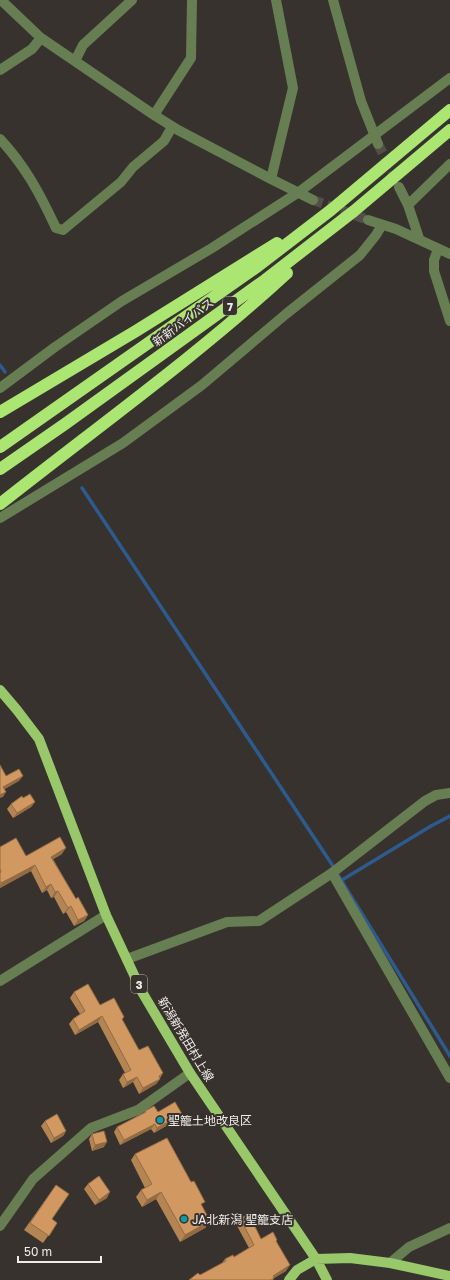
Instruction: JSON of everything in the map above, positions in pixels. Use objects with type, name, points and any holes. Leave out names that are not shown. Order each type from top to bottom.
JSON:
[{"type":"highway","name":"新新バイパス","points":[[0,447],[192,314],[258,266],[331,210],[450,110]]},
{"type":"highway","name":"新新バイパス","points":[[0,469],[266,280],[354,211],[450,130]]},
{"type":"highway","points":[[0,412],[136,331],[331,210]]},
{"type":"highway","points":[[0,504],[189,357],[244,312],[354,211]]},
{"type":"main road","name":"新潟新発田村上線","points":[[0,690],[39,739],[106,915],[142,992],[190,1073],[316,1259],[327,1280]]},
{"type":"main road","points":[[289,1280],[297,1270],[316,1259],[350,1258],[390,1263],[450,1276]]},
{"type":"street","points":[[1,0],[41,38],[172,127],[313,200]]},
{"type":"street","points":[[75,61],[83,45],[132,0]]},
{"type":"street","points":[[154,115],[190,58],[192,0]]},
{"type":"street","points":[[271,179],[293,88],[276,0]]},
{"type":"street","points":[[333,0],[361,101],[377,139]]},
{"type":"street","points":[[0,70],[32,49],[41,38]]},
{"type":"street","points":[[0,388],[55,347],[122,301],[212,248],[299,192],[377,139],[450,78]]},
{"type":"street","points":[[0,139],[21,163],[41,195],[56,228],[63,230],[121,182],[132,167],[164,141],[172,127]]},
{"type":"street","points":[[408,206],[450,164]]},
{"type":"street","points":[[400,187],[419,238]]},
{"type":"street","points":[[368,220],[419,238],[450,254]]},
{"type":"street","points":[[0,518],[123,444],[202,385],[286,314],[360,255],[376,236],[382,225]]},
{"type":"street","points":[[438,249],[434,260],[434,271],[450,321]]},
{"type":"street","points":[[127,960],[227,922],[259,921],[332,873],[436,794],[450,793]]},
{"type":"street","points":[[332,873],[450,1078]]},
{"type":"street","points":[[0,981],[106,915]]},
{"type":"street","points":[[0,1226],[33,1179],[91,1128],[138,1110],[190,1073]]},
{"type":"street","points":[[390,1263],[409,1247],[450,1228]]},
{"type":"building","points":[[0,765],[6,776],[19,769],[23,776],[3,787],[6,792],[0,795]]},
{"type":"building","points":[[30,794],[35,802],[17,813],[11,804],[22,796],[23,798]]},
{"type":"building","points":[[60,837],[66,848],[51,857],[76,899],[78,897],[88,915],[78,920],[71,906],[68,908],[58,891],[55,892],[51,884],[46,887],[35,865],[1,883],[0,881],[0,847],[16,838],[26,856]]},
{"type":"building","points":[[88,984],[100,1005],[114,998],[124,1017],[122,1019],[139,1050],[148,1046],[163,1073],[159,1076],[160,1079],[143,1088],[137,1077],[127,1082],[123,1074],[131,1070],[102,1016],[79,1030],[73,1019],[85,1011],[74,992]]},
{"type":"building","points":[[175,1102],[182,1114],[157,1128],[155,1124],[124,1140],[117,1127],[146,1112],[145,1111],[154,1106],[158,1112]]},
{"type":"building","points":[[57,1114],[66,1131],[54,1138],[45,1121]]},
{"type":"building","points":[[104,1131],[107,1142],[95,1145],[92,1134]]},
{"type":"building","points":[[167,1138],[191,1182],[194,1181],[205,1202],[201,1204],[210,1221],[185,1235],[161,1192],[147,1200],[141,1190],[152,1184],[135,1154]]},
{"type":"building","points":[[99,1176],[110,1192],[99,1200],[88,1184]]},
{"type":"building","points":[[56,1185],[69,1194],[52,1219],[57,1223],[49,1236],[30,1223]]},
{"type":"building","points":[[249,1214],[261,1239],[273,1232],[277,1240],[276,1241],[290,1265],[273,1276],[274,1278],[271,1280],[189,1280],[198,1273],[200,1275],[226,1261],[225,1259],[233,1255],[234,1257],[254,1245],[240,1218]]},
{"type":"waterway","points":[[0,365],[5,372]]},
{"type":"waterway","points":[[82,488],[335,869]]},
{"type":"waterway","points":[[342,880],[450,816]]},
{"type":"waterway","points":[[338,875],[450,1056]]},
{"type":"tunnel","points":[[378,144],[398,183]]},
{"type":"tunnel","points":[[313,200],[368,220]]},
{"type":"place","name":"聖籠土地改良区","points":[[160,1120]]},
{"type":"place","name":"JA北新潟 聖籠支店","points":[[184,1219]]}]
